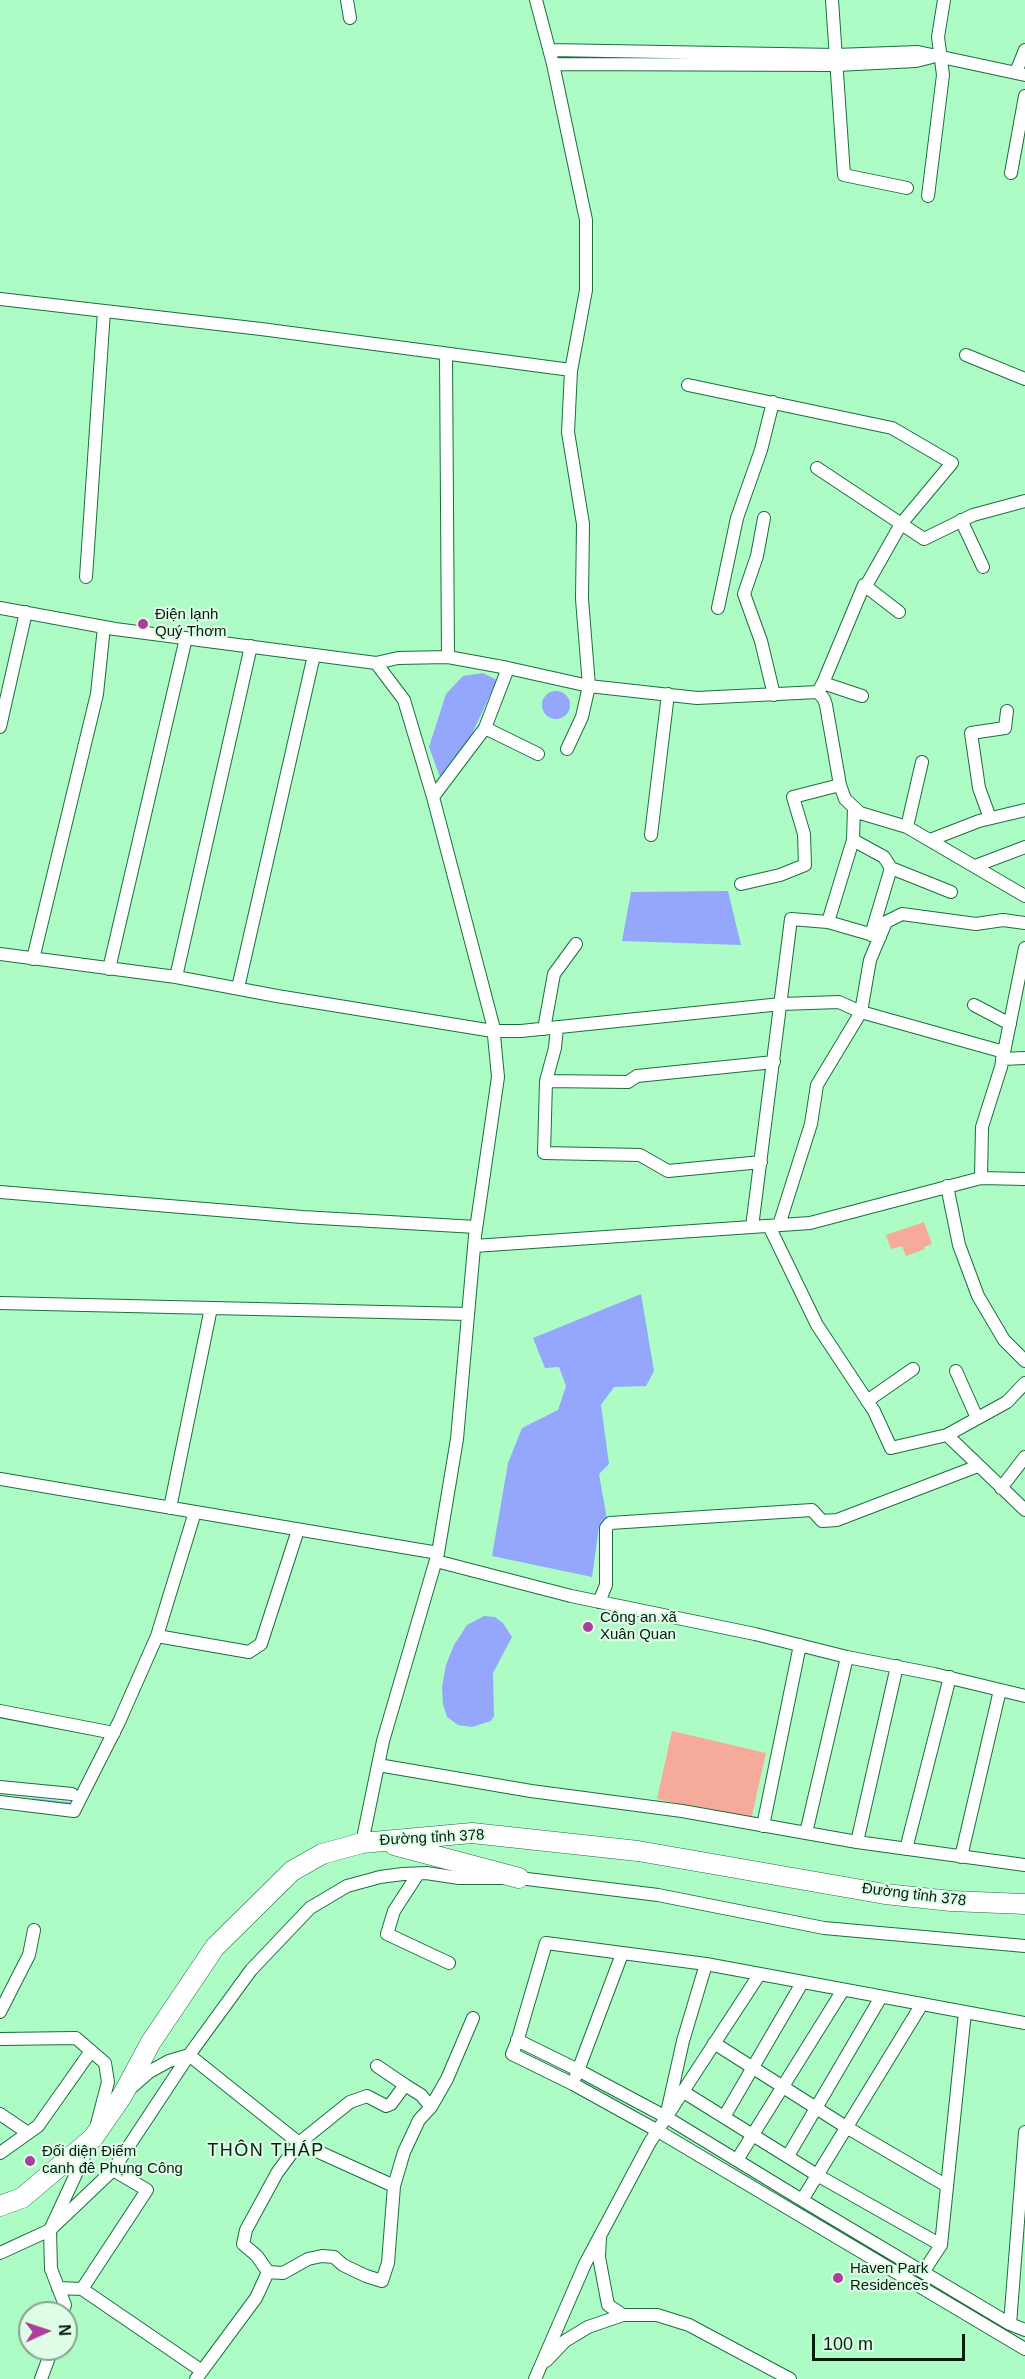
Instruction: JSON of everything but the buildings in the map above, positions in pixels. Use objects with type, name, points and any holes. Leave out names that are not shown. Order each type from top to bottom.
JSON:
[{"type":"main road","name":"Đường tỉnh 378","points":[[0,2206],[22,2198],[93,2138],[122,2096],[151,2042],[215,1947],[292,1871],[322,1854],[371,1842],[472,1833],[638,1851],[885,1894],[951,1901],[1025,1904]]},
{"type":"main road","points":[[371,1842],[519,1878]]},
{"type":"street","points":[[347,0],[350,18]]},
{"type":"street","points":[[536,0],[553,64],[586,220],[586,290],[571,370],[568,432],[583,524],[582,599],[589,686],[582,717],[567,749]]},
{"type":"street","points":[[832,0],[844,175],[907,188]]},
{"type":"street","points":[[928,196],[943,75],[938,27],[944,0]]},
{"type":"street","points":[[549,50],[836,60],[916,61],[941,55],[1021,73],[1025,50]]},
{"type":"street","points":[[553,64],[836,60]]},
{"type":"street","points":[[1011,173],[1025,96]]},
{"type":"street","points":[[0,299],[571,370]]},
{"type":"street","points":[[86,577],[104,311]]},
{"type":"street","points":[[446,354],[448,657]]},
{"type":"street","points":[[966,355],[1025,379]]},
{"type":"street","points":[[688,384],[892,428],[952,463],[901,524],[867,584],[864,585],[821,688],[840,785],[845,799],[860,813],[907,827],[1025,896]]},
{"type":"street","points":[[718,608],[737,518],[761,450],[773,402]]},
{"type":"street","points":[[817,468],[924,539],[973,515],[1025,501]]},
{"type":"street","points":[[764,518],[757,556],[744,594],[761,641],[774,695]]},
{"type":"street","points":[[961,520],[983,567]]},
{"type":"street","points":[[864,585],[899,612]]},
{"type":"street","points":[[0,608],[104,627],[376,663],[398,658],[448,657],[589,686],[697,698],[774,695],[821,688],[862,696]]},
{"type":"street","points":[[0,727],[26,612]]},
{"type":"street","points":[[33,959],[98,694],[104,627]]},
{"type":"street","points":[[109,969],[186,638]]},
{"type":"street","points":[[176,977],[251,646]]},
{"type":"street","points":[[238,988],[314,655]]},
{"type":"street","points":[[371,1842],[378,1765],[437,1557],[457,1439],[476,1227],[498,1077],[493,1031],[432,797],[404,700],[376,663]]},
{"type":"street","points":[[432,797],[485,728],[508,668]]},
{"type":"street","points":[[651,835],[668,694]]},
{"type":"street","points":[[990,818],[979,788],[970,733],[1005,728],[1007,711]]},
{"type":"street","points":[[485,728],[538,754]]},
{"type":"street","points":[[907,827],[922,762]]},
{"type":"street","points":[[741,884],[780,875],[806,865],[804,834],[793,797],[840,785]]},
{"type":"street","points":[[828,922],[853,840],[854,808]]},
{"type":"street","points":[[930,840],[990,818],[1025,810]]},
{"type":"street","points":[[853,840],[884,857],[891,868],[951,892]]},
{"type":"street","points":[[975,866],[1025,847]]},
{"type":"street","points":[[891,868],[861,1012],[818,1085],[811,1124],[774,1226],[817,1325],[867,1401],[891,1448],[947,1435],[1007,1402],[1025,1383]]},
{"type":"street","points":[[875,936],[886,922],[902,914],[976,924],[1003,920],[1025,923]]},
{"type":"street","points":[[752,1227],[791,919],[828,922],[875,936]]},
{"type":"street","points":[[544,1029],[555,974],[576,944]]},
{"type":"street","points":[[981,1178],[982,1127],[1003,1056],[1025,948]]},
{"type":"street","points":[[0,954],[176,977],[493,1031],[557,1028],[782,1004],[840,1002],[861,1012],[1003,1056],[1025,1058]]},
{"type":"street","points":[[974,1005],[1010,1024]]},
{"type":"street","points":[[557,1028],[555,1048],[546,1081],[544,1153],[640,1155],[668,1171],[761,1162]]},
{"type":"street","points":[[546,1081],[628,1082],[637,1076],[774,1062]]},
{"type":"street","points":[[474,1246],[810,1223],[981,1178],[1025,1179]]},
{"type":"street","points":[[947,1186],[959,1245],[978,1296],[1004,1340],[1025,1360]]},
{"type":"street","points":[[0,1192],[476,1227]]},
{"type":"street","points":[[0,1303],[468,1314]]},
{"type":"street","points":[[170,1508],[211,1308]]},
{"type":"street","points":[[867,1401],[914,1369]]},
{"type":"street","points":[[956,1371],[977,1418]]},
{"type":"street","points":[[947,1435],[1025,1510]]},
{"type":"street","points":[[1001,1488],[1025,1457]]},
{"type":"street","points":[[598,1602],[606,1585],[606,1528],[610,1523],[812,1510],[822,1521],[837,1520],[978,1466]]},
{"type":"street","points":[[0,1479],[298,1530],[437,1557],[598,1602],[950,1677],[1025,1696]]},
{"type":"street","points":[[0,1802],[74,1811],[114,1733],[157,1636],[195,1512]]},
{"type":"street","points":[[157,1636],[249,1652],[261,1644],[298,1530]]},
{"type":"street","points":[[763,1826],[800,1645]]},
{"type":"street","points":[[806,1833],[847,1656]]},
{"type":"street","points":[[857,1842],[897,1666]]},
{"type":"street","points":[[906,1849],[950,1677]]},
{"type":"street","points":[[962,1857],[1000,1690]]},
{"type":"street","points":[[0,1711],[114,1733]]},
{"type":"street","points":[[378,1765],[531,1791],[682,1812],[857,1842],[962,1857],[1024,1862]]},
{"type":"street","points":[[0,1787],[72,1794]]},
{"type":"street","points":[[418,1874],[394,1911],[387,1934],[449,1963]]},
{"type":"street","points":[[0,2253],[50,2230],[113,2169],[189,2055],[251,1970],[310,1908],[347,1886],[380,1877],[418,1874],[459,1878],[519,1878],[658,1895],[824,1928],[1025,1946]]},
{"type":"street","points":[[0,2012],[29,1955],[34,1930]]},
{"type":"street","points":[[1025,2023],[706,1964],[546,1943],[512,2054],[573,2084],[657,2131],[1025,2349]]},
{"type":"street","points":[[573,2084],[622,1954]]},
{"type":"street","points":[[666,2117],[683,2041],[706,1964]]},
{"type":"street","points":[[536,2377],[569,2296],[657,2131],[759,1975]]},
{"type":"street","points":[[724,2117],[802,1983]]},
{"type":"street","points":[[737,2160],[843,1990]]},
{"type":"street","points":[[788,2156],[882,1997]]},
{"type":"street","points":[[802,2200],[922,2004]]},
{"type":"street","points":[[924,2271],[941,2245],[965,2012]]},
{"type":"street","points":[[268,2272],[283,2273],[308,2259],[322,2256],[334,2257],[343,2265],[382,2281],[388,2263],[394,2186],[404,2152],[419,2120],[431,2107],[447,2079],[473,2018]]},
{"type":"street","points":[[0,2039],[76,2038],[105,2063],[108,2082],[93,2138],[50,2230],[51,2269],[63,2301]]},
{"type":"street","points":[[517,2040],[666,2117],[1010,2324],[1025,2330]]},
{"type":"street","points":[[714,2043],[846,2127],[948,2186]]},
{"type":"street","points":[[0,2153],[38,2126],[91,2051]]},
{"type":"street","points":[[122,2096],[149,2072],[169,2061],[189,2055]]},
{"type":"street","points":[[189,2055],[299,2143],[394,2186]]},
{"type":"street","points":[[377,2066],[421,2096],[431,2107]]},
{"type":"street","points":[[268,2272],[257,2256],[243,2244],[246,2230],[277,2173],[299,2143],[350,2102],[368,2096],[386,2106],[391,2104],[405,2085]]},
{"type":"street","points":[[682,2091],[818,2175],[941,2245]]},
{"type":"street","points":[[0,2114],[28,2133]]},
{"type":"street","points":[[1010,2324],[1025,2132]]},
{"type":"street","points":[[82,2289],[147,2190],[113,2169]]},
{"type":"street","points":[[601,2234],[599,2257],[608,2305],[623,2315]]},
{"type":"street","points":[[58,2288],[82,2289],[199,2375],[256,2298],[268,2272]]},
{"type":"street","points":[[536,2377],[558,2347],[588,2327],[623,2315],[657,2315],[689,2325],[790,2379]]},
{"type":"street","points":[[42,2379],[48,2361]]},
{"type":"shaded area","points":[[924,1222],[932,1244],[906,1256],[902,1246],[891,1249],[886,1235]]},
{"type":"shaded area","points":[[672,1731],[766,1753],[751,1820],[657,1799]]},
{"type":"water","points":[[483,673],[497,680],[471,736],[457,758],[440,777],[429,747],[446,694],[463,676]]},
{"type":"water","points":[[556,691],[566,695],[570,705],[566,715],[556,719],[546,715],[542,705],[546,695]]},
{"type":"water","points":[[728,891],[741,945],[622,941],[631,892]]},
{"type":"water","points":[[641,1294],[654,1371],[646,1386],[614,1387],[601,1405],[609,1464],[599,1474],[607,1519],[599,1527],[592,1577],[492,1556],[508,1463],[522,1428],[558,1410],[566,1386],[559,1367],[545,1368],[533,1338]]},
{"type":"water","points":[[484,1616],[495,1617],[503,1623],[512,1637],[493,1673],[494,1716],[491,1721],[472,1727],[458,1725],[447,1717],[443,1704],[442,1687],[446,1665],[454,1645],[467,1625]]},
{"type":"waterway","points":[[33,1800],[73,1804]]},
{"type":"place","name":"Điện lạnh Quý Thơm","points":[[143,624]]},
{"type":"place","name":"Công an xã Xuân Quan","points":[[588,1627]]},
{"type":"place","name":"Đối diện Điếm canh đê Phụng Công","points":[[30,2161]]},
{"type":"place","name":"Haven Park Residences","points":[[838,2278]]},
{"type":"district","name":"THÔN THÁP","points":[[266,2151]]}]
